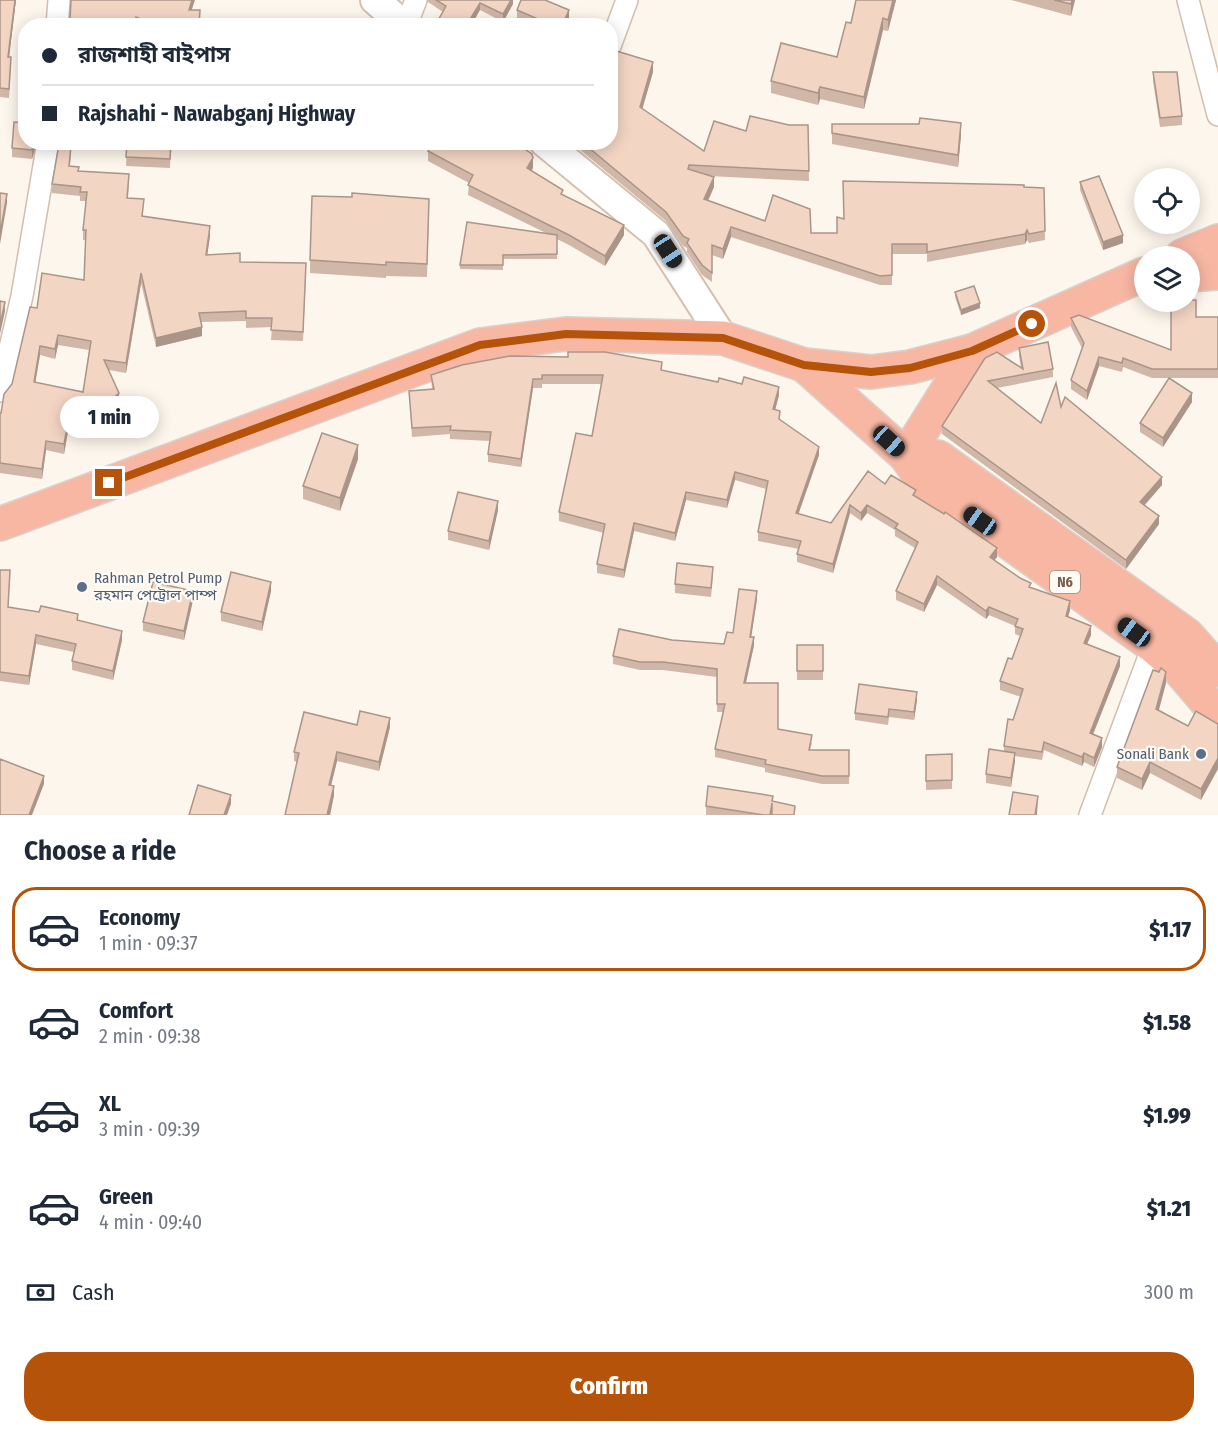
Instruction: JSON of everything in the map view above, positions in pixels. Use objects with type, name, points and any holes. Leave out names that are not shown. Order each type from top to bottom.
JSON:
[{"type":"highway","points":[[1200,248],[1218,241]]},
{"type":"highway","points":[[1200,274],[1218,273]]},
{"type":"highway","points":[[804,365],[871,372],[910,368],[972,351],[1134,280]]},
{"type":"highway","name":"N6","points":[[0,524],[480,345],[566,334],[723,338],[804,365],[906,456],[922,480],[1153,646],[1176,666],[1218,715]]},
{"type":"highway","points":[[906,456],[972,351]]},
{"type":"highway","name":"N6","points":[[906,456],[938,458],[1187,635],[1218,670]]},
{"type":"street","points":[[58,18],[59,0]]},
{"type":"street","points":[[375,0],[396,18]]},
{"type":"street","points":[[408,18],[416,0]]},
{"type":"street","points":[[618,24],[627,0]]},
{"type":"street","points":[[1188,0],[1218,115]]},
{"type":"street","points":[[0,391],[22,296],[47,150]]},
{"type":"street","points":[[572,153],[656,234],[723,338]]},
{"type":"street","points":[[1090,815],[1153,646]]},
{"type":"building","points":[[0,0],[15,0],[8,57],[11,57],[9,89],[0,88]]},
{"type":"building","points":[[71,0],[192,0],[189,10],[200,10],[200,18],[70,18]]},
{"type":"building","points":[[436,0],[511,0],[503,14],[480,3],[471,18],[439,18],[446,6]]},
{"type":"building","points":[[521,0],[545,0],[569,10],[566,18],[536,18],[517,10]]},
{"type":"building","points":[[856,0],[893,0],[888,20],[883,18],[864,97],[820,87],[818,93],[771,81],[781,43],[837,57],[846,22],[851,23]]},
{"type":"building","points":[[1054,0],[1072,0],[1071,4]]},
{"type":"building","points":[[618,52],[653,62],[640,107],[704,151],[714,121],[746,131],[750,116],[789,125],[808,125],[809,171],[689,165],[688,169],[714,177],[704,199],[765,221],[773,195],[810,209],[811,233],[837,233],[837,217],[844,219],[843,181],[1024,185],[1024,187],[1044,188],[1045,231],[1029,234],[1027,230],[1025,234],[927,252],[927,244],[892,244],[892,275],[880,276],[731,227],[723,249],[712,245],[712,273],[702,265],[687,243],[689,239],[683,236],[666,212],[592,150],[618,150]]},
{"type":"building","points":[[1153,72],[1177,72],[1182,116],[1160,118]]},
{"type":"building","points":[[920,118],[961,123],[958,155],[832,133],[832,124],[919,124]]},
{"type":"building","points":[[14,122],[18,122],[18,149],[12,148]]},
{"type":"building","points":[[58,150],[71,150],[69,166],[79,167],[78,171],[129,174],[127,198],[144,199],[142,216],[210,226],[206,255],[240,253],[240,262],[306,263],[303,332],[271,330],[272,318],[246,318],[246,311],[199,313],[202,327],[156,338],[141,273],[126,363],[104,360],[119,393],[89,419],[69,417],[64,444],[46,441],[42,469],[0,463],[0,413],[4,394],[12,384],[30,307],[37,308],[42,273],[84,280],[86,230],[83,230],[87,192],[80,192],[81,187],[52,184]],"holes":[[[58,335],[91,341],[83,392],[34,382],[40,346],[55,349]]]},
{"type":"building","points":[[126,150],[171,150],[170,159],[126,157]]},
{"type":"building","points":[[526,150],[532,154],[533,158],[527,168],[563,190],[561,194],[624,225],[605,256],[569,235],[468,185],[473,175],[428,151]]},
{"type":"building","points":[[1099,176],[1123,235],[1103,242],[1080,182]]},
{"type":"building","points":[[0,193],[7,194],[0,234]]},
{"type":"building","points":[[352,193],[429,199],[427,264],[386,262],[386,265],[310,260],[312,196],[352,197]]},
{"type":"building","points":[[467,222],[557,235],[557,254],[503,255],[503,265],[460,265]]},
{"type":"building","points":[[974,286],[980,303],[961,310],[955,292]]},
{"type":"building","points":[[0,301],[5,302],[0,325]]},
{"type":"building","points":[[1171,312],[1196,312],[1196,317],[1218,317],[1218,369],[1152,369],[1123,358],[1122,363],[1099,357],[1087,391],[1071,380],[1084,343],[1071,318],[1079,315],[1171,350]]},
{"type":"building","points":[[1048,342],[1053,369],[988,381],[1041,423],[1056,383],[1061,407],[1065,397],[1162,477],[1140,502],[1159,516],[1126,560],[942,426],[985,358],[997,352],[1023,369],[1019,348]]},
{"type":"building","points":[[568,352],[605,352],[662,362],[661,370],[718,382],[719,378],[742,384],[744,377],[779,387],[773,409],[780,411],[779,419],[819,447],[796,513],[831,523],[868,471],[885,484],[891,475],[916,490],[913,495],[944,514],[945,512],[997,548],[990,557],[1031,583],[1029,587],[1070,601],[1066,616],[1091,626],[1084,643],[1120,657],[1090,733],[1102,738],[1094,758],[1084,753],[1082,757],[1044,742],[1042,752],[1004,746],[1008,719],[1013,720],[1023,689],[1000,681],[1008,658],[1012,659],[1023,629],[1015,626],[1018,619],[989,607],[986,611],[937,576],[924,604],[896,591],[918,542],[895,528],[898,524],[867,505],[861,513],[850,505],[833,564],[797,554],[801,541],[758,532],[768,481],[735,472],[727,500],[686,492],[675,533],[634,523],[624,570],[597,564],[605,524],[559,512],[576,433],[592,436],[603,375],[542,375],[542,379],[533,379],[521,459],[488,454],[491,432],[450,430],[451,426],[412,428],[409,391],[434,389],[431,375],[462,365],[510,356],[568,357]]},
{"type":"building","points":[[1169,378],[1192,393],[1163,438],[1140,423]]},
{"type":"building","points":[[322,433],[358,445],[340,498],[303,486]]},
{"type":"building","points":[[458,492],[498,501],[489,541],[448,531]]},
{"type":"building","points":[[677,563],[713,567],[711,588],[675,584]]},
{"type":"building","points":[[0,570],[10,570],[8,607],[39,612],[41,606],[78,614],[77,620],[122,631],[113,671],[72,661],[76,644],[36,635],[29,676],[0,672]]},
{"type":"building","points":[[231,572],[271,582],[262,622],[221,612]]},
{"type":"building","points":[[153,582],[193,591],[184,631],[143,622]]},
{"type":"building","points":[[739,589],[757,591],[750,637],[754,637],[744,683],[778,683],[778,729],[812,735],[809,750],[849,750],[849,776],[822,776],[765,764],[766,760],[715,749],[725,704],[717,704],[717,669],[663,662],[640,662],[613,656],[619,629],[672,640],[724,644],[727,632],[733,633]]},
{"type":"building","points":[[797,645],[823,645],[823,671],[797,671]]},
{"type":"building","points":[[1161,668],[1166,672],[1156,709],[1188,726],[1196,711],[1218,724],[1218,758],[1201,789],[1150,762],[1142,779],[1117,767],[1153,670],[1159,672]]},
{"type":"building","points":[[859,684],[917,692],[914,712],[889,709],[888,717],[855,713]]},
{"type":"building","points":[[360,711],[390,718],[379,762],[337,752],[329,785],[334,786],[327,815],[285,815],[299,753],[294,752],[304,712],[357,725]]},
{"type":"building","points":[[989,749],[1015,753],[1011,778],[986,774]]},
{"type":"building","points":[[952,754],[952,780],[926,781],[926,755]]},
{"type":"building","points":[[0,759],[44,776],[29,815],[0,815]]},
{"type":"building","points":[[198,785],[231,795],[224,815],[189,815]]},
{"type":"building","points":[[708,786],[773,796],[772,801],[795,806],[794,815],[772,815],[772,803],[770,815],[706,806]]},
{"type":"building","points":[[1013,792],[1038,796],[1035,815],[1009,815]]},
{"type":"place","name":"Rahman Petrol Pump রহমান পেট্রোল পাম্প","points":[[82,587]]},
{"type":"place","name":"Sonali Bank","points":[[1201,754]]},
{"type":"route","points":[[109,483],[480,345],[566,334],[723,338],[804,365],[871,372],[910,368],[972,351],[1032,324]]}]
